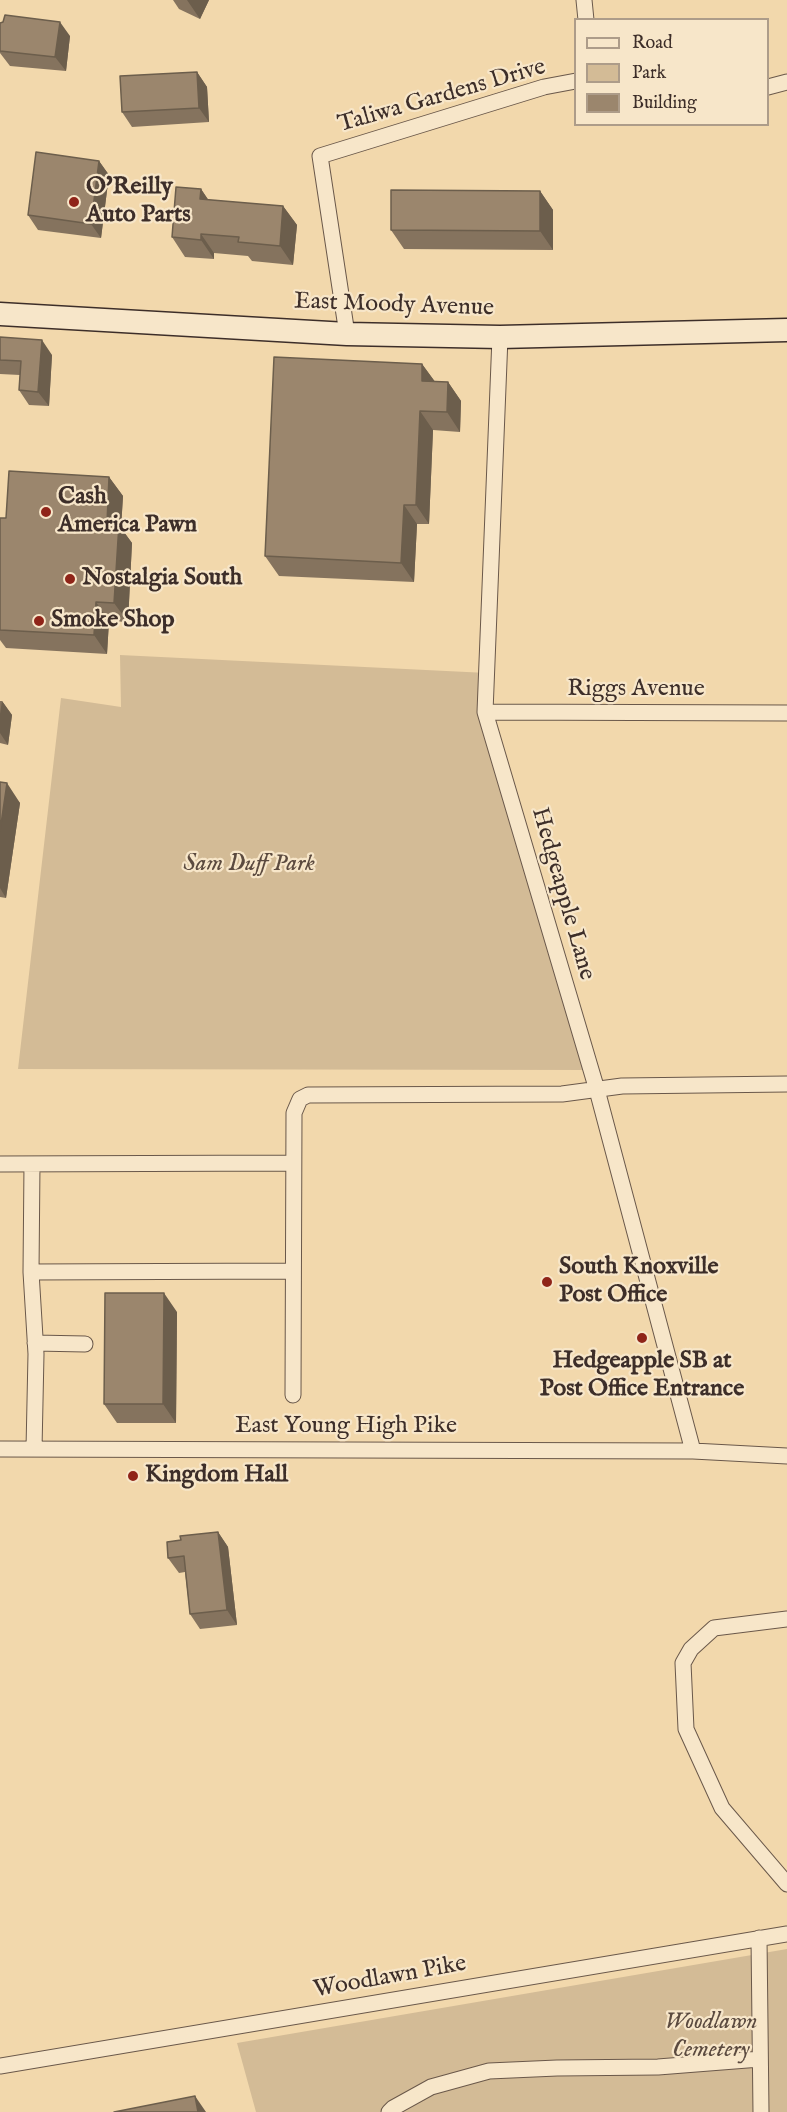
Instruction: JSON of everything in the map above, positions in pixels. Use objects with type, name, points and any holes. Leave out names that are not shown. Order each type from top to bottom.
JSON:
[{"type":"main road","name":"East Moody Avenue","points":[[0,314],[346,334],[500,337],[787,330]]},
{"type":"street","points":[[584,0],[586,18]]},
{"type":"street","name":"Taliwa Gardens Drive","points":[[346,334],[320,156],[544,87],[574,81]]},
{"type":"street","points":[[769,87],[787,82]]},
{"type":"street","name":"Hedgeapple Lane","points":[[500,337],[485,712],[597,1090],[693,1451]]},
{"type":"street","name":"Riggs Avenue","points":[[485,712],[787,713]]},
{"type":"street","points":[[293,1395],[294,1113],[300,1100],[308,1095],[562,1094],[622,1086],[787,1084]]},
{"type":"street","points":[[0,1164],[294,1162]]},
{"type":"street","points":[[32,1164],[34,1449]]},
{"type":"street","points":[[31,1272],[293,1271]]},
{"type":"street","points":[[35,1342],[85,1344]]},
{"type":"street","name":"East Young High Pike","points":[[0,1449],[693,1451],[787,1456]]},
{"type":"street","points":[[787,1619],[714,1628],[692,1649],[684,1663],[686,1729],[722,1808],[787,1884]]},
{"type":"street","name":"Woodlawn Pike","points":[[0,2066],[787,1934]]},
{"type":"street","points":[[759,1938],[761,2112]]},
{"type":"street","points":[[389,2112],[431,2087],[489,2071],[658,2067],[760,2059]]},
{"type":"green space","name":"Sam Duff Park","points":[[120,655],[487,673],[485,713],[591,1070],[18,1069],[61,698],[121,707]]},
{"type":"green space","name":"Woodlawn Cemetery","points":[[787,1949],[787,2112],[256,2112],[237,2043]]},
{"type":"building","points":[[5,15],[60,22],[55,57],[0,51],[0,23],[3,22]]},
{"type":"building","points":[[197,72],[199,108],[122,112],[120,76]]},
{"type":"building","name":"O'Reilly Auto Parts","points":[[36,152],[99,161],[91,224],[28,215]]},
{"type":"building","points":[[176,187],[201,189],[200,199],[283,206],[280,246],[238,242],[239,237],[201,234],[201,240],[172,237]]},
{"type":"building","points":[[391,190],[540,191],[540,231],[391,230]]},
{"type":"building","points":[[0,337],[42,340],[38,392],[19,390],[21,361],[0,360]]},
{"type":"building","points":[[274,357],[422,364],[422,381],[448,382],[447,412],[420,411],[416,505],[404,505],[401,563],[265,556]]},
{"type":"building","points":[[9,471],[109,477],[107,523],[119,524],[114,603],[96,602],[94,635],[0,630],[0,518],[6,518]]},
{"type":"building","points":[[0,782],[7,783],[0,831]]},
{"type":"building","points":[[105,1293],[164,1293],[163,1404],[104,1404]]},
{"type":"building","points":[[218,1532],[227,1610],[190,1614],[184,1556],[168,1558],[167,1542],[181,1540],[180,1536]]},
{"type":"building","points":[[195,2096],[198,2112],[114,2112]]},
{"type":"place","name":"O'Reilly Auto Parts","points":[[74,202]]},
{"type":"place","name":"Cash America Pawn","points":[[46,512]]},
{"type":"place","name":"Nostalgia South","points":[[70,579]]},
{"type":"place","name":"Smoke Shop","points":[[39,621]]},
{"type":"place","name":"South Knoxville Post Office","points":[[547,1282]]},
{"type":"place","name":"Hedgeapple SB at Post Office Entrance","points":[[642,1338]]},
{"type":"place","name":"Kingdom Hall","points":[[133,1476]]}]
